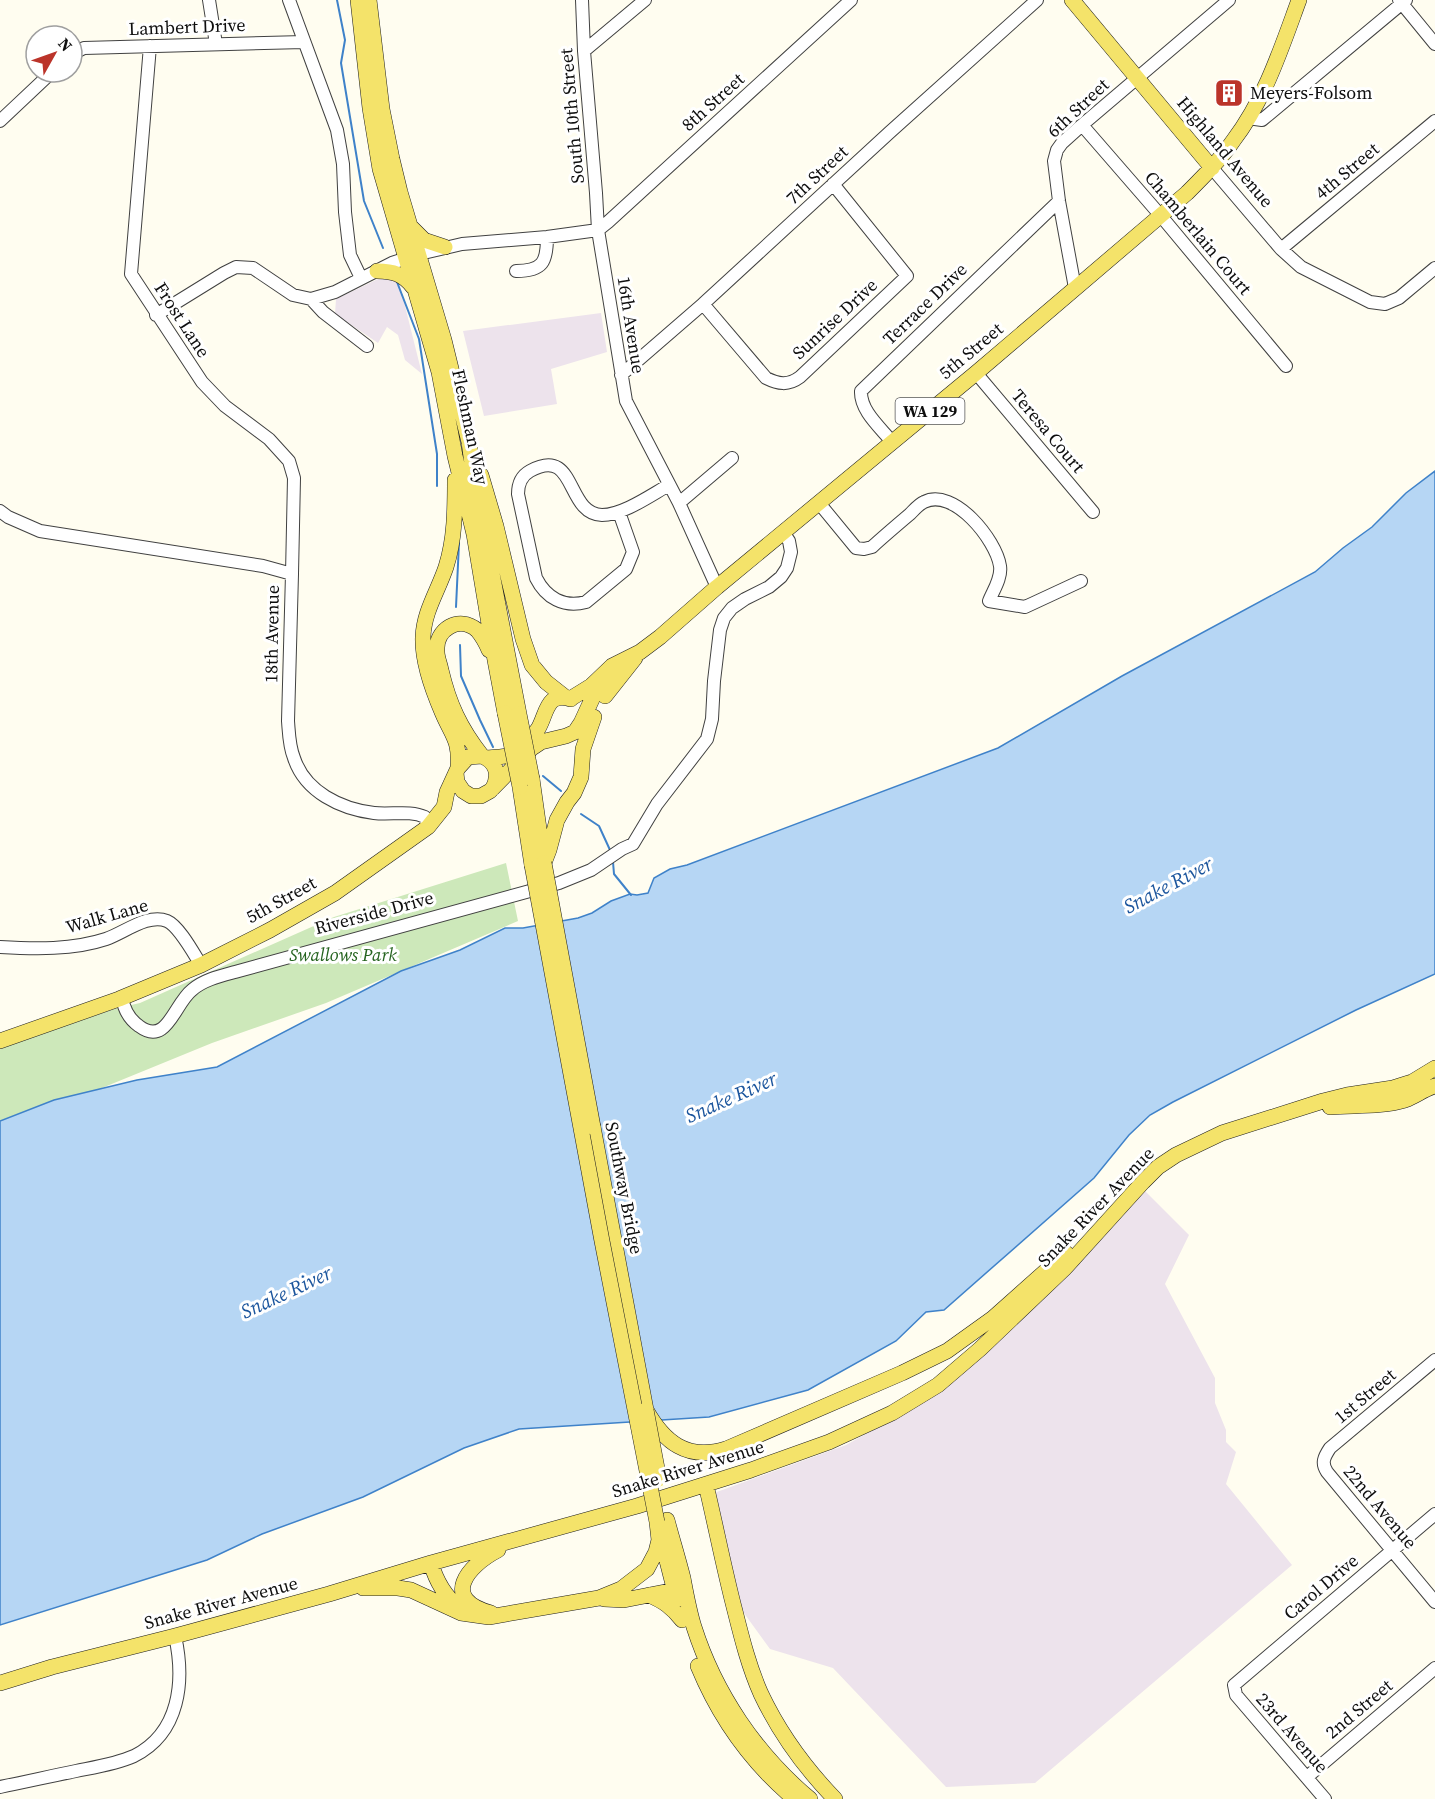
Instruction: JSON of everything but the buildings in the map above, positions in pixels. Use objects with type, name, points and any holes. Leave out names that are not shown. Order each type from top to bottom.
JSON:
[{"type":"main road","name":"Fleshman Way","points":[[358,0],[370,108],[380,170],[444,340],[469,442],[538,864]]},
{"type":"main road","name":"Fleshman Way","points":[[369,0],[382,109],[392,159],[411,226],[417,293],[439,372],[455,456],[474,534],[495,660],[512,713]]},
{"type":"main road","name":"Highland Avenue","points":[[1072,0],[1212,168]]},
{"type":"main road","name":"WA 129","points":[[1212,168],[1234,141],[1248,118],[1278,60],[1299,0]]},
{"type":"main road","name":"5th Street","points":[[484,757],[510,754],[531,738],[538,728],[547,705],[555,699],[567,698],[586,690],[612,666],[640,652],[678,622],[1161,216],[1212,168]]},
{"type":"main road","points":[[411,226],[424,240],[445,247]]},
{"type":"main road","points":[[377,271],[389,271],[402,275],[417,293]]},
{"type":"main road","points":[[455,456],[455,511],[452,541],[446,566],[426,615],[423,638],[425,661],[433,687],[443,714],[456,738],[459,752],[457,770],[460,787],[471,796],[486,794],[532,748],[549,739],[566,736],[580,723],[582,714],[578,705],[546,682],[532,664],[523,639],[488,497],[469,442]]},
{"type":"main road","points":[[493,788],[497,774],[494,765],[484,757],[458,722],[436,651],[439,638],[445,629],[456,623],[466,624],[477,630],[495,660]]},
{"type":"main road","name":"5th Street","points":[[567,802],[574,770],[573,750],[580,723],[599,688],[616,673],[625,670],[640,652]]},
{"type":"main road","points":[[538,864],[549,850],[557,820],[581,777],[583,749],[591,723],[601,702],[625,670]]},
{"type":"main road","points":[[457,770],[468,757],[484,757]]},
{"type":"main road","name":"5th Street","points":[[121,999],[201,965],[270,930],[335,893],[428,827],[444,807],[447,792],[457,770]]},
{"type":"main road","name":"5th Street","points":[[444,807],[471,796]]},
{"type":"main road","name":"Southway Bridge","points":[[538,864],[646,1410],[662,1521]]},
{"type":"main road","name":"Southway Bridge","points":[[538,864],[596,1208],[662,1521]]},
{"type":"main road","points":[[0,1041],[121,999]]},
{"type":"main road","name":"Snake River Avenue","points":[[0,1683],[51,1667],[176,1636],[351,1587],[706,1485],[829,1442],[892,1413],[938,1385],[980,1350],[1065,1268],[1158,1167],[1176,1155],[1222,1133],[1347,1095],[1393,1088],[1412,1082],[1435,1068]]},
{"type":"main road","name":"Snake River Avenue","points":[[1291,1113],[1323,1107],[1394,1103],[1409,1099],[1435,1086]]},
{"type":"main road","points":[[646,1410],[663,1435],[675,1444],[691,1451],[710,1453],[726,1449],[902,1373],[947,1351],[993,1318],[1067,1252],[1109,1220]]},
{"type":"main road","points":[[706,1485],[744,1648],[752,1672],[787,1741],[810,1772],[835,1799]]},
{"type":"main road","points":[[662,1521],[682,1575],[697,1636],[712,1674],[737,1718],[763,1754],[810,1799]]},
{"type":"main road","points":[[662,1521],[682,1620],[710,1695],[728,1726],[766,1772],[794,1799]]},
{"type":"main road","points":[[351,1587],[411,1590],[424,1594],[452,1610],[489,1617],[599,1598],[621,1589],[647,1569],[656,1552],[662,1521]]},
{"type":"main road","points":[[503,1616],[472,1604],[462,1595],[462,1589],[466,1577],[482,1559],[520,1538]]},
{"type":"main road","points":[[431,1563],[440,1586],[451,1602],[471,1615]]},
{"type":"main road","points":[[675,1590],[682,1575]]},
{"type":"main road","points":[[599,1598],[624,1600],[675,1590]]},
{"type":"main road","points":[[649,1595],[669,1605],[682,1620]]},
{"type":"street","points":[[209,0],[216,44]]},
{"type":"street","points":[[289,0],[337,130],[343,164],[350,255],[361,278]]},
{"type":"street","name":"South 10th Street","points":[[582,0],[598,230]]},
{"type":"street","points":[[584,51],[645,0]]},
{"type":"street","name":"8th Street","points":[[598,230],[851,0]]},
{"type":"street","name":"7th Street","points":[[621,375],[703,304],[1037,0]]},
{"type":"street","name":"6th Street","points":[[1076,288],[1059,201],[1054,160],[1057,150],[1062,142],[1229,0]]},
{"type":"street","points":[[1248,118],[1262,120],[1402,1],[1435,44]]},
{"type":"street","name":"Lambert Drive","points":[[84,48],[304,42]]},
{"type":"street","name":"Frost Lane","points":[[150,46],[131,274],[202,382],[225,406],[269,439],[289,460],[294,478],[292,574]]},
{"type":"street","points":[[0,122],[40,84]]},
{"type":"street","name":"4th Street","points":[[1281,249],[1435,121]]},
{"type":"street","name":"Chamberlain Court","points":[[1082,125],[1286,366]]},
{"type":"street","name":"Highland Avenue","points":[[1212,168],[1281,249],[1301,267],[1370,302],[1385,304],[1400,298],[1435,268]]},
{"type":"street","name":"Sunrise Drive","points":[[703,304],[766,378],[786,384],[800,377],[907,276],[833,184]]},
{"type":"street","name":"Terrace Drive","points":[[892,442],[866,410],[861,391],[1059,201]]},
{"type":"street","points":[[311,299],[335,292],[412,256],[445,247],[598,230]]},
{"type":"street","name":"16th Avenue","points":[[598,230],[626,401],[717,587]]},
{"type":"street","points":[[516,271],[528,271],[539,267],[547,253],[547,237]]},
{"type":"street","points":[[156,315],[236,267],[253,268],[293,294],[311,299],[323,312],[367,346]]},
{"type":"street","name":"Teresa Court","points":[[975,373],[1093,512]]},
{"type":"street","points":[[678,504],[732,458]]},
{"type":"street","points":[[619,512],[633,552],[626,569],[586,602],[561,603],[547,595],[536,578],[518,494],[521,479],[533,469],[548,465],[557,466],[566,475],[580,502],[593,513],[602,515],[619,512],[669,485]]},
{"type":"street","points":[[819,503],[856,548],[864,549],[872,547],[923,502],[936,499],[949,502],[977,524],[998,558],[999,574],[988,601],[1011,606],[1025,606],[1081,581]]},
{"type":"street","name":"18th Avenue","points":[[0,511],[40,531],[263,566],[292,574],[288,721],[294,758],[301,774],[314,789],[349,808],[374,813],[417,813],[425,817],[428,827]]},
{"type":"street","name":"Riverside Drive","points":[[121,999],[128,1015],[136,1024],[148,1032],[157,1032],[165,1027],[186,995],[206,981],[560,883],[591,870],[633,844],[657,804],[707,739],[712,719],[720,630],[724,618],[732,608],[769,587],[781,577],[787,568],[791,552],[789,541],[783,532]]},
{"type":"street","name":"Walk Lane","points":[[0,947],[64,947],[106,939],[157,919],[174,925],[201,965]]},
{"type":"street","name":"1st Street","points":[[1323,1462],[1330,1448],[1435,1360]]},
{"type":"street","name":"22nd Avenue","points":[[1323,1462],[1327,1472],[1435,1602]]},
{"type":"street","name":"Carol Drive","points":[[1234,1690],[1236,1683],[1435,1514]]},
{"type":"street","points":[[0,1787],[116,1762],[152,1745],[169,1723],[178,1699],[180,1668],[176,1636]]},
{"type":"street","name":"2nd Street","points":[[1306,1777],[1435,1668]]},
{"type":"street","name":"23rd Avenue","points":[[1234,1690],[1325,1799]]},
{"type":"shaded area","points":[[388,277],[399,282],[422,374],[405,360],[398,335],[387,327],[378,343],[335,314],[336,299],[380,278]]},
{"type":"shaded area","points":[[601,313],[607,352],[551,369],[557,404],[484,416],[463,331]]},
{"type":"shaded area","points":[[1144,1190],[1189,1235],[1165,1284],[1215,1378],[1215,1403],[1226,1430],[1226,1442],[1236,1452],[1226,1484],[1292,1565],[1035,1783],[946,1787],[833,1668],[770,1649],[741,1609],[714,1493],[846,1445],[916,1406],[1063,1278],[1122,1217]]},
{"type":"green space","name":"Swallows Park","points":[[506,863],[518,921],[326,1003],[212,1043],[97,1090],[54,1100],[0,1121],[0,1046],[140,1003],[334,917]]},
{"type":"water","name":"Snake River","points":[[1435,471],[1435,974],[1356,1010],[1150,1115],[1129,1135],[1094,1178],[944,1310],[926,1312],[896,1341],[808,1390],[709,1417],[519,1429],[464,1448],[363,1497],[262,1534],[207,1560],[0,1625],[0,1121],[54,1100],[137,1080],[217,1067],[401,971],[460,950],[505,928],[523,928],[578,918],[630,894],[648,893],[654,878],[670,869],[687,865],[998,748],[1122,676],[1315,572],[1372,527],[1406,493]]},
{"type":"waterway","points":[[337,0],[345,40],[341,63],[364,201],[383,248]]},
{"type":"waterway","points":[[397,282],[419,339],[437,454],[437,486]]},
{"type":"waterway","points":[[456,607],[459,543]]},
{"type":"waterway","points":[[460,645],[461,676],[493,747]]},
{"type":"waterway","points":[[543,776],[561,791]]},
{"type":"waterway","points":[[581,814],[599,826],[610,850]]},
{"type":"waterway","points":[[613,862],[614,874],[631,895]]},
{"type":"place","name":"Meyers-Folsom","points":[[1229,93]]}]
